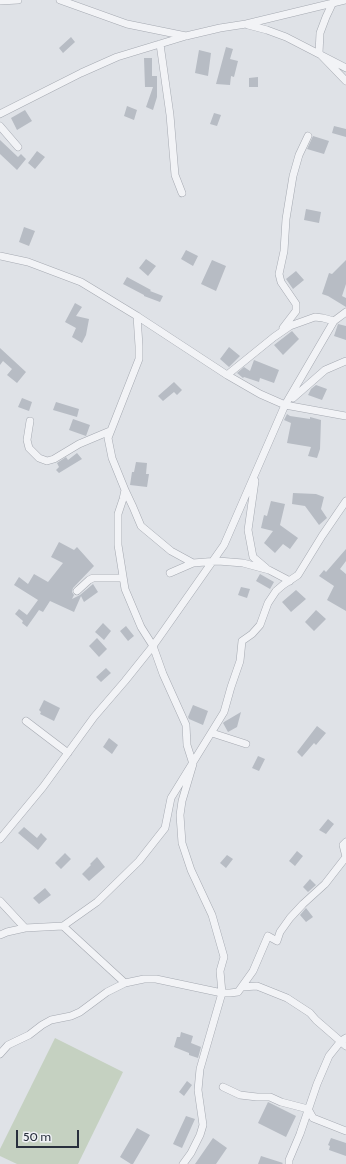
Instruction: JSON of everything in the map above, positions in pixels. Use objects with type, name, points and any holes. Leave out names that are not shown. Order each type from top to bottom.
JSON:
[{"type":"street","points":[[0,1],[18,0]]},
{"type":"street","points":[[60,0],[128,24],[186,36]]},
{"type":"street","points":[[0,114],[81,73],[117,57],[186,36],[246,24],[334,1],[345,0]]},
{"type":"street","points":[[334,1],[320,33],[318,53],[346,82]]},
{"type":"street","points":[[246,24],[286,37],[346,68]]},
{"type":"street","points":[[160,44],[170,115],[175,175],[182,193]]},
{"type":"street","points":[[0,126],[18,146]]},
{"type":"street","points":[[279,333],[296,311],[296,304],[281,282],[279,274],[284,250],[286,219],[293,176],[299,155],[308,136]]},
{"type":"street","points":[[0,256],[28,262],[81,282],[137,316],[227,375],[260,394],[285,405],[346,416]]},
{"type":"street","points":[[0,839],[43,787],[94,718],[153,646],[213,562],[224,545],[285,405],[334,322],[346,312]]},
{"type":"street","points":[[137,316],[140,346],[139,359],[108,438],[112,458],[141,526],[171,550],[193,563]]},
{"type":"street","points":[[227,375],[279,333],[290,326],[315,317],[334,322]]},
{"type":"street","points":[[285,405],[325,370],[346,361]]},
{"type":"street","points":[[30,421],[27,440],[29,448],[39,458],[47,461],[63,455],[79,444],[110,431]]},
{"type":"street","points":[[257,470],[248,530],[253,557],[269,570],[290,581]]},
{"type":"street","points":[[125,490],[118,514],[118,544],[122,578],[127,594],[141,626],[153,646],[165,681],[186,725],[187,745],[193,764],[181,808],[180,830],[182,843],[191,870],[212,915],[224,957],[220,971],[222,993],[200,1068],[198,1090],[203,1125],[194,1147],[183,1164]]},
{"type":"street","points":[[0,936],[7,932],[25,928],[63,926],[97,902],[139,860],[161,834],[165,828],[171,798],[224,712],[240,661],[242,641],[252,634],[260,625],[268,603],[276,591],[298,575],[346,501]]},
{"type":"street","points":[[170,573],[193,563],[213,562],[243,563],[269,570]]},
{"type":"street","points":[[77,591],[93,578],[122,578]]},
{"type":"street","points":[[26,721],[68,753]]},
{"type":"street","points":[[212,733],[246,744]]},
{"type":"street","points":[[0,1054],[8,1045],[29,1035],[42,1025],[51,1020],[71,1016],[80,1012],[107,992],[125,983],[144,979],[156,979],[222,993],[239,990],[253,971],[268,936],[277,941],[280,932],[290,918],[325,884],[346,857],[343,845],[346,842]]},
{"type":"street","points":[[0,901],[25,928]]},
{"type":"street","points":[[63,926],[125,983]]},
{"type":"street","points":[[242,987],[257,986],[288,998],[310,1013],[316,1020],[344,1041],[330,1056],[317,1084],[300,1134],[289,1160],[289,1164]]},
{"type":"street","points":[[223,1087],[240,1095],[270,1097],[281,1102],[308,1109],[313,1118],[346,1131]]},
{"type":"green space","points":[[55,1038],[123,1072],[78,1164],[17,1164],[0,1156],[0,1149]]},
{"type":"building","points":[[71,37],[75,42],[63,53],[59,48]]},
{"type":"building","points":[[226,47],[233,49],[230,59],[238,61],[234,77],[231,76],[230,85],[216,84]]},
{"type":"building","points":[[199,50],[211,53],[208,76],[195,73]]},
{"type":"building","points":[[144,58],[152,58],[152,76],[157,76],[157,97],[153,110],[146,107],[153,87],[145,87]]},
{"type":"building","points":[[258,77],[258,87],[249,87],[249,78]]},
{"type":"building","points":[[127,106],[137,110],[134,120],[124,116]]},
{"type":"building","points":[[25,110],[32,121],[17,130],[11,118]]},
{"type":"building","points":[[214,113],[221,115],[217,126],[210,124]]},
{"type":"building","points":[[334,126],[346,129],[346,137],[332,133]]},
{"type":"building","points":[[313,136],[329,141],[324,154],[307,149]]},
{"type":"building","points":[[0,140],[18,157],[21,154],[26,159],[17,170],[0,154]]},
{"type":"building","points":[[37,151],[45,157],[35,169],[28,163]]},
{"type":"building","points":[[306,209],[321,212],[319,223],[304,220]]},
{"type":"building","points":[[24,227],[35,231],[29,246],[19,242]]},
{"type":"building","points":[[186,250],[198,256],[193,266],[181,259]]},
{"type":"building","points":[[146,259],[156,266],[148,276],[139,268]]},
{"type":"building","points":[[212,260],[226,266],[216,291],[201,284]]},
{"type":"building","points":[[346,260],[346,284],[342,296],[346,298],[346,307],[322,294],[329,273],[332,274]]},
{"type":"building","points":[[296,271],[304,280],[293,289],[286,279]]},
{"type":"building","points":[[127,277],[151,290],[150,291],[163,296],[160,302],[144,296],[123,284]]},
{"type":"building","points":[[75,303],[82,307],[76,316],[89,319],[86,335],[82,343],[72,337],[76,328],[65,322]]},
{"type":"building","points":[[338,324],[346,326],[346,340],[334,336]]},
{"type":"building","points":[[292,331],[299,339],[283,355],[274,345]]},
{"type":"building","points":[[229,347],[240,356],[229,367],[220,359]]},
{"type":"building","points":[[0,348],[26,372],[17,383],[7,375],[12,369],[3,361],[0,365]]},
{"type":"building","points":[[254,360],[279,370],[274,383],[260,378],[259,382],[244,377],[243,378],[237,373],[244,367],[250,371]]},
{"type":"building","points":[[174,382],[182,390],[177,395],[174,392],[163,401],[158,396]]},
{"type":"building","points":[[316,385],[327,389],[322,400],[308,395],[311,389]]},
{"type":"building","points":[[22,398],[32,402],[29,411],[18,407]]},
{"type":"building","points":[[56,402],[79,409],[77,417],[53,410]]},
{"type":"building","points":[[287,414],[290,416],[310,419],[310,417],[321,420],[320,449],[317,458],[308,456],[311,447],[287,443],[291,423],[284,420]]},
{"type":"building","points":[[73,419],[90,425],[86,436],[69,430]]},
{"type":"building","points":[[77,453],[82,459],[59,473],[56,470],[59,467],[57,463],[66,457],[68,460]]},
{"type":"building","points":[[136,462],[147,463],[146,474],[149,474],[147,487],[130,485],[132,472],[134,472]]},
{"type":"building","points":[[293,493],[316,494],[324,497],[321,509],[327,518],[319,525],[305,506],[292,504]]},
{"type":"building","points":[[271,501],[285,504],[280,525],[298,538],[290,549],[283,544],[275,553],[264,543],[273,531],[261,528],[264,515],[267,516]]},
{"type":"building","points":[[59,542],[74,550],[77,547],[94,566],[73,588],[72,592],[74,595],[72,599],[80,595],[93,584],[98,592],[84,602],[81,596],[74,612],[50,601],[43,612],[39,610],[27,627],[15,614],[19,609],[27,615],[38,600],[14,585],[19,577],[28,584],[34,574],[48,582],[63,563],[51,557]]},
{"type":"building","points":[[346,549],[346,561],[340,569],[346,574],[346,611],[327,600],[334,586],[319,576],[324,570],[326,572]]},
{"type":"building","points":[[260,574],[274,582],[270,589],[256,581]]},
{"type":"building","points":[[241,587],[250,589],[247,598],[238,595]]},
{"type":"building","points":[[296,590],[306,599],[291,612],[282,602]]},
{"type":"building","points":[[316,610],[326,619],[314,631],[305,622]]},
{"type":"building","points":[[103,623],[111,631],[104,640],[95,632]]},
{"type":"building","points":[[126,626],[134,636],[128,641],[120,631]]},
{"type":"building","points":[[97,638],[107,649],[99,657],[89,646]]},
{"type":"building","points":[[106,668],[111,673],[101,682],[96,677]]},
{"type":"building","points":[[44,700],[60,708],[54,721],[40,714],[41,712],[39,710]]},
{"type":"building","points":[[193,705],[208,711],[203,725],[189,719],[188,717]]},
{"type":"building","points":[[241,712],[237,727],[228,732],[223,723]]},
{"type":"building","points":[[317,726],[326,733],[316,745],[314,743],[302,757],[297,752]]},
{"type":"building","points":[[109,738],[118,745],[112,754],[103,747]]},
{"type":"building","points":[[258,756],[265,759],[259,771],[252,768]]},
{"type":"building","points":[[328,819],[334,824],[326,834],[319,830]]},
{"type":"building","points":[[24,827],[37,838],[41,833],[47,839],[38,850],[18,833]]},
{"type":"building","points":[[297,851],[303,856],[295,866],[289,861]]},
{"type":"building","points":[[65,853],[71,859],[61,869],[55,863]]},
{"type":"building","points":[[227,855],[233,859],[226,868],[220,863]]},
{"type":"building","points":[[97,857],[105,867],[89,881],[82,874]]},
{"type":"building","points":[[310,879],[316,885],[308,892],[303,887]]},
{"type":"building","points":[[45,888],[51,895],[39,904],[33,898]]},
{"type":"building","points":[[306,908],[313,917],[306,922],[300,915]]},
{"type":"building","points":[[181,1032],[193,1036],[191,1043],[201,1047],[198,1058],[174,1047],[177,1037],[180,1037]]},
{"type":"building","points":[[187,1081],[192,1085],[184,1096],[179,1092]]},
{"type":"building","points":[[268,1102],[296,1116],[286,1137],[258,1123]]},
{"type":"building","points":[[186,1116],[195,1119],[182,1148],[173,1144]]},
{"type":"building","points":[[137,1128],[150,1135],[133,1164],[131,1164],[120,1157]]},
{"type":"building","points":[[213,1138],[227,1148],[216,1164],[195,1164]]},
{"type":"building","points":[[331,1138],[346,1143],[346,1156],[329,1150],[330,1146],[328,1145]]},
{"type":"building","points":[[261,1156],[283,1163],[258,1164]]}]
